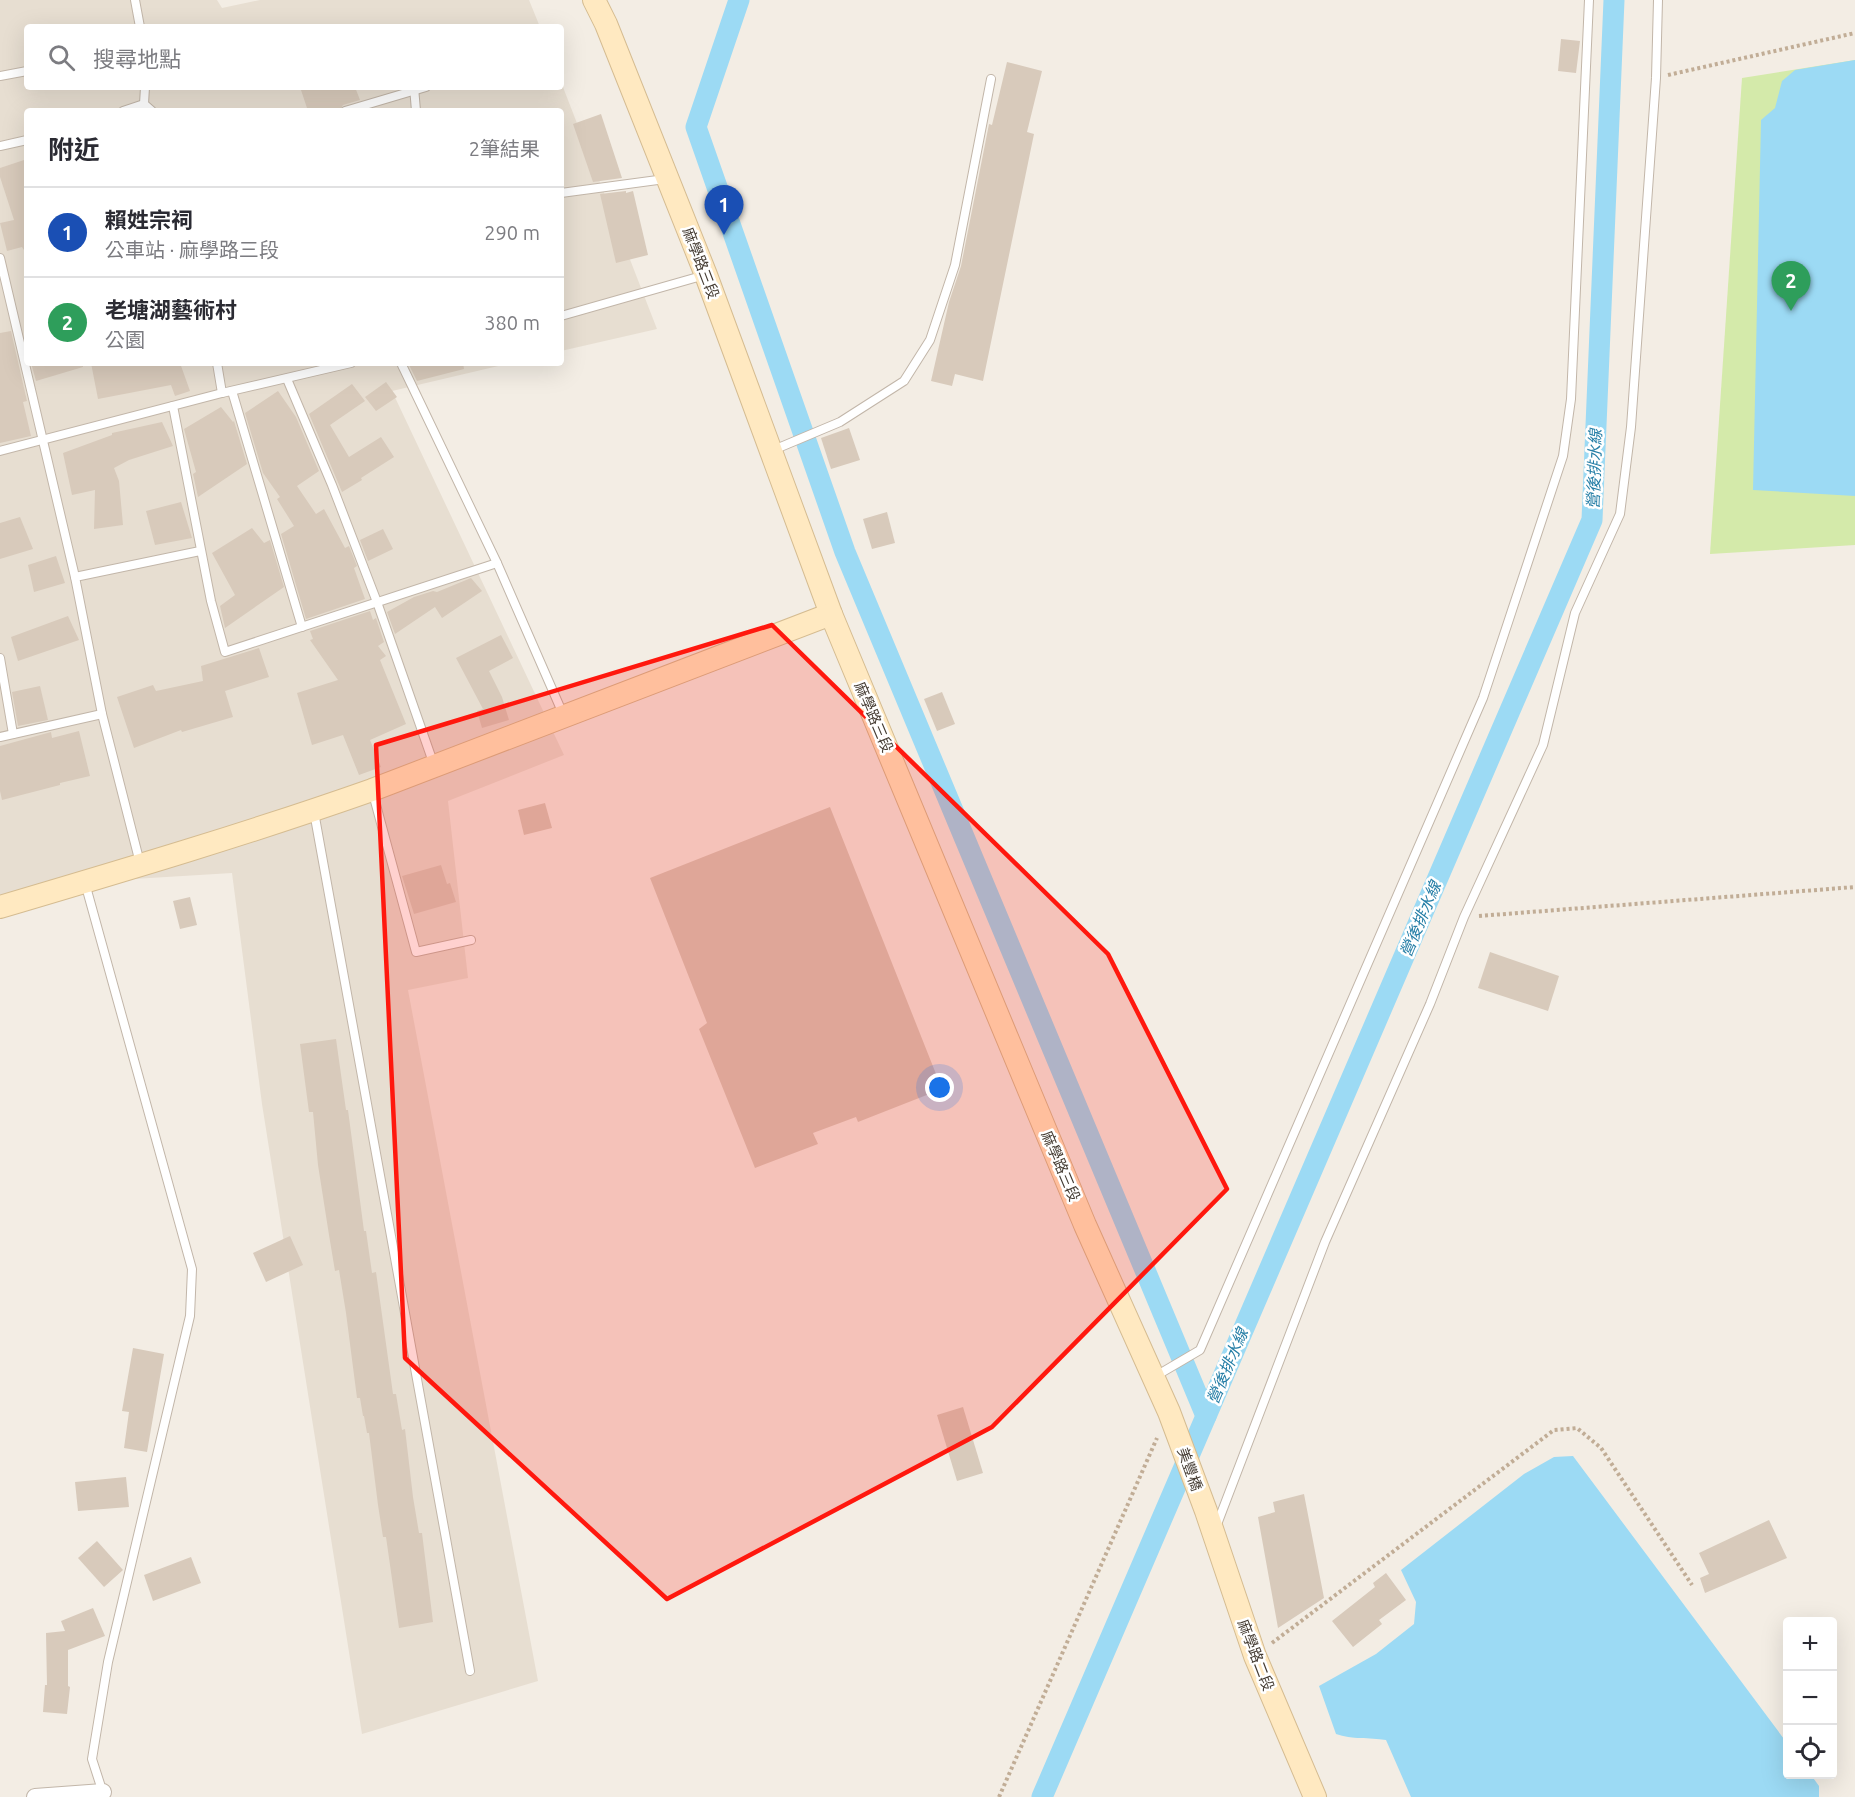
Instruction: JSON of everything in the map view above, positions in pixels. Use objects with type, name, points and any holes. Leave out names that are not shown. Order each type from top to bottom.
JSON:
[{"type":"main road","name":"麻學路三段","points":[[594,0],[669,178],[831,614],[1085,1225],[1172,1420]]},
{"type":"main road","points":[[0,907],[141,865],[372,790],[831,614]]},
{"type":"main road","name":"美豐橋","points":[[1172,1420],[1206,1511]]},
{"type":"main road","name":"麻學路二段","points":[[1206,1511],[1255,1656],[1315,1797]]},
{"type":"street","points":[[35,1797],[104,1794]]},
{"type":"lane","points":[[135,0],[139,24]]},
{"type":"lane","points":[[1153,1378],[1200,1350],[1483,698],[1563,456],[1571,399],[1589,0]]},
{"type":"lane","points":[[1214,1533],[1325,1242],[1430,1004],[1464,917],[1543,744],[1575,613],[1620,514],[1632,427],[1656,78],[1658,0]]},
{"type":"lane","points":[[0,76],[24,72]]},
{"type":"lane","points":[[771,451],[840,422],[904,381],[930,340],[955,265],[991,79]]},
{"type":"lane","points":[[144,104],[145,90]]},
{"type":"lane","points":[[354,108],[409,90]]},
{"type":"lane","points":[[415,90],[416,108]]},
{"type":"lane","points":[[132,108],[144,104]]},
{"type":"lane","points":[[144,104],[149,108]]},
{"type":"lane","points":[[0,146],[24,141]]},
{"type":"lane","points":[[564,193],[669,178]]},
{"type":"lane","points":[[0,258],[24,360]]},
{"type":"lane","points":[[564,315],[706,275]]},
{"type":"lane","points":[[25,366],[75,577],[102,714],[141,865]]},
{"type":"lane","points":[[218,366],[222,393]]},
{"type":"lane","points":[[0,451],[222,393],[339,366]]},
{"type":"lane","points":[[402,366],[496,563],[564,716]]},
{"type":"lane","points":[[287,379],[332,485],[377,602],[434,766]]},
{"type":"lane","points":[[232,391],[302,627]]},
{"type":"lane","points":[[173,406],[200,551],[225,652],[496,563]]},
{"type":"lane","points":[[75,577],[200,551]]},
{"type":"lane","points":[[0,658],[13,734]]},
{"type":"lane","points":[[0,737],[102,714]]},
{"type":"lane","points":[[372,790],[416,952],[471,940]]},
{"type":"lane","points":[[314,810],[470,1671]]},
{"type":"lane","points":[[84,882],[192,1269],[190,1316],[108,1662],[92,1759],[104,1794]]},
{"type":"path","points":[[1656,78],[1855,33]]},
{"type":"path","points":[[1464,917],[1855,887]]},
{"type":"path","points":[[999,1797],[1172,1420]]},
{"type":"path","points":[[1255,1656],[1554,1430],[1577,1428],[1600,1448],[1692,1585]]},
{"type":"highlighted area","points":[[772,625],[1108,954],[1227,1189],[992,1427],[667,1599],[405,1358],[376,745]]},
{"type":"shaded area","points":[[0,0],[217,0],[222,8],[260,0],[529,0],[539,24],[24,24],[24,90],[564,90],[657,329],[564,350],[564,108],[24,108],[24,366],[498,366],[392,391],[564,755],[448,801],[468,978],[408,990],[538,1681],[362,1734],[262,1104],[232,873],[84,882],[0,907]]},
{"type":"green space","points":[[1855,60],[1855,545],[1710,554],[1742,78]]},
{"type":"water","points":[[1855,60],[1855,496],[1753,490],[1761,120],[1775,108],[1782,81],[1795,70]]},
{"type":"water","points":[[1573,1456],[1783,1738],[1783,1779],[1814,1779],[1819,1786],[1819,1797],[1411,1797],[1386,1740],[1336,1734],[1319,1686],[1376,1654],[1414,1624],[1416,1602],[1401,1570],[1524,1474],[1554,1457]]},
{"type":"building","points":[[1561,39],[1580,41],[1576,73],[1558,71]]},
{"type":"building","points":[[1007,62],[1042,71],[1027,132],[1034,134],[983,381],[955,374],[952,386],[931,381],[949,302],[961,266],[989,124],[992,125]]},
{"type":"building","points":[[301,90],[356,90],[360,100],[343,105],[341,108],[307,108]]},
{"type":"building","points":[[601,114],[622,178],[593,182],[573,124]]},
{"type":"building","points":[[24,160],[24,250],[22,247],[7,251],[0,223],[14,220],[0,177],[0,168]]},
{"type":"building","points":[[626,191],[626,193],[633,191],[648,255],[616,263],[600,194]]},
{"type":"building","points":[[11,331],[27,401],[23,402],[31,436],[0,443],[0,333]]},
{"type":"building","points":[[32,366],[83,366],[83,367],[36,381]]},
{"type":"building","points":[[92,366],[181,366],[190,391],[175,396],[171,385],[98,399]]},
{"type":"building","points":[[410,366],[464,366],[464,369],[417,381]]},
{"type":"building","points":[[386,382],[397,397],[376,411],[365,397]]},
{"type":"building","points":[[352,384],[365,401],[330,425],[349,457],[381,437],[394,457],[342,492],[309,414]]},
{"type":"building","points":[[278,391],[296,417],[319,471],[297,486],[316,514],[324,509],[345,548],[349,546],[357,566],[354,568],[365,599],[306,619],[281,534],[294,526],[277,499],[280,497],[263,473],[245,413]]},
{"type":"building","points":[[221,407],[234,421],[247,464],[198,497],[193,474],[196,472],[184,429]]},
{"type":"building","points":[[162,422],[173,446],[129,460],[114,468],[119,481],[123,525],[94,529],[95,490],[72,495],[63,453],[112,435],[112,433]]},
{"type":"building","points":[[849,428],[860,460],[831,469],[821,438]]},
{"type":"building","points":[[181,502],[192,538],[155,545],[146,511]]},
{"type":"building","points":[[887,512],[895,543],[872,549],[863,519]]},
{"type":"building","points":[[20,517],[33,549],[0,559],[0,523]]},
{"type":"building","points":[[252,528],[264,543],[270,540],[284,587],[225,628],[220,606],[235,595],[212,553]]},
{"type":"building","points":[[383,529],[393,549],[368,561],[360,540]]},
{"type":"building","points":[[56,556],[65,583],[34,592],[28,565]]},
{"type":"building","points":[[471,578],[482,591],[442,618],[435,607],[395,634],[387,612],[414,597],[433,591],[437,592]]},
{"type":"building","points":[[370,611],[373,620],[376,618],[384,642],[378,646],[386,656],[380,660],[406,724],[370,740],[381,767],[359,775],[343,735],[312,745],[297,693],[338,680],[310,640],[313,639],[310,631]]},
{"type":"building","points":[[68,616],[79,640],[18,661],[11,637]]},
{"type":"building","points":[[501,635],[513,658],[489,671],[502,697],[509,720],[482,728],[477,711],[483,709],[456,658]]},
{"type":"building","points":[[259,648],[269,677],[225,691],[233,717],[182,732],[181,730],[134,748],[117,697],[153,685],[156,691],[203,681],[201,666]]},
{"type":"building","points":[[40,686],[48,720],[18,726],[12,692]]},
{"type":"building","points":[[942,692],[955,724],[937,731],[924,699]]},
{"type":"building","points":[[79,731],[90,776],[2,800],[0,746],[51,732],[52,738]]},
{"type":"building","points":[[545,803],[552,828],[524,835],[518,810]]},
{"type":"building","points":[[830,807],[942,1089],[858,1122],[856,1117],[813,1133],[818,1144],[755,1168],[699,1029],[707,1023],[650,878]]},
{"type":"building","points":[[441,865],[456,902],[414,914],[402,876]]},
{"type":"building","points":[[190,897],[197,925],[180,929],[173,901]]},
{"type":"building","points":[[1490,952],[1559,976],[1548,1011],[1478,988]]},
{"type":"building","points":[[336,1039],[364,1231],[366,1231],[372,1273],[376,1272],[393,1394],[396,1394],[402,1430],[405,1429],[413,1497],[419,1533],[422,1533],[433,1622],[399,1628],[386,1537],[383,1537],[378,1505],[369,1433],[367,1433],[360,1398],[357,1398],[339,1270],[335,1271],[318,1165],[313,1112],[309,1112],[300,1044]]},
{"type":"building","points":[[290,1236],[303,1265],[266,1282],[253,1253]]},
{"type":"building","points":[[133,1348],[164,1354],[147,1452],[124,1448],[129,1412],[122,1411]]},
{"type":"building","points":[[963,1407],[983,1473],[957,1481],[937,1415]]},
{"type":"building","points":[[126,1477],[129,1507],[78,1511],[75,1482]]},
{"type":"building","points":[[1304,1494],[1324,1598],[1278,1628],[1258,1517],[1275,1512],[1273,1502]]},
{"type":"building","points":[[1769,1520],[1787,1558],[1705,1593],[1700,1578],[1709,1574],[1699,1553]]},
{"type":"building","points":[[97,1541],[123,1570],[104,1587],[78,1558]]},
{"type":"building","points":[[191,1557],[201,1583],[153,1601],[144,1575]]},
{"type":"building","points":[[1386,1573],[1406,1600],[1379,1620],[1382,1624],[1353,1647],[1332,1621],[1375,1587],[1373,1583]]},
{"type":"building","points":[[93,1608],[105,1636],[68,1650],[68,1686],[70,1687],[67,1714],[43,1712],[45,1685],[47,1685],[46,1633],[65,1631],[61,1621]]},
{"type":"waterway","points":[[739,0],[696,127],[845,552],[1206,1416]]},
{"type":"waterway","name":"營後排水線","points":[[1042,1797],[1592,520],[1614,0]]},
{"type":"place","name":"賴姓宗祠","points":[[724,235]]},
{"type":"place","name":"老塘湖藝術村","points":[[1791,311]]}]
